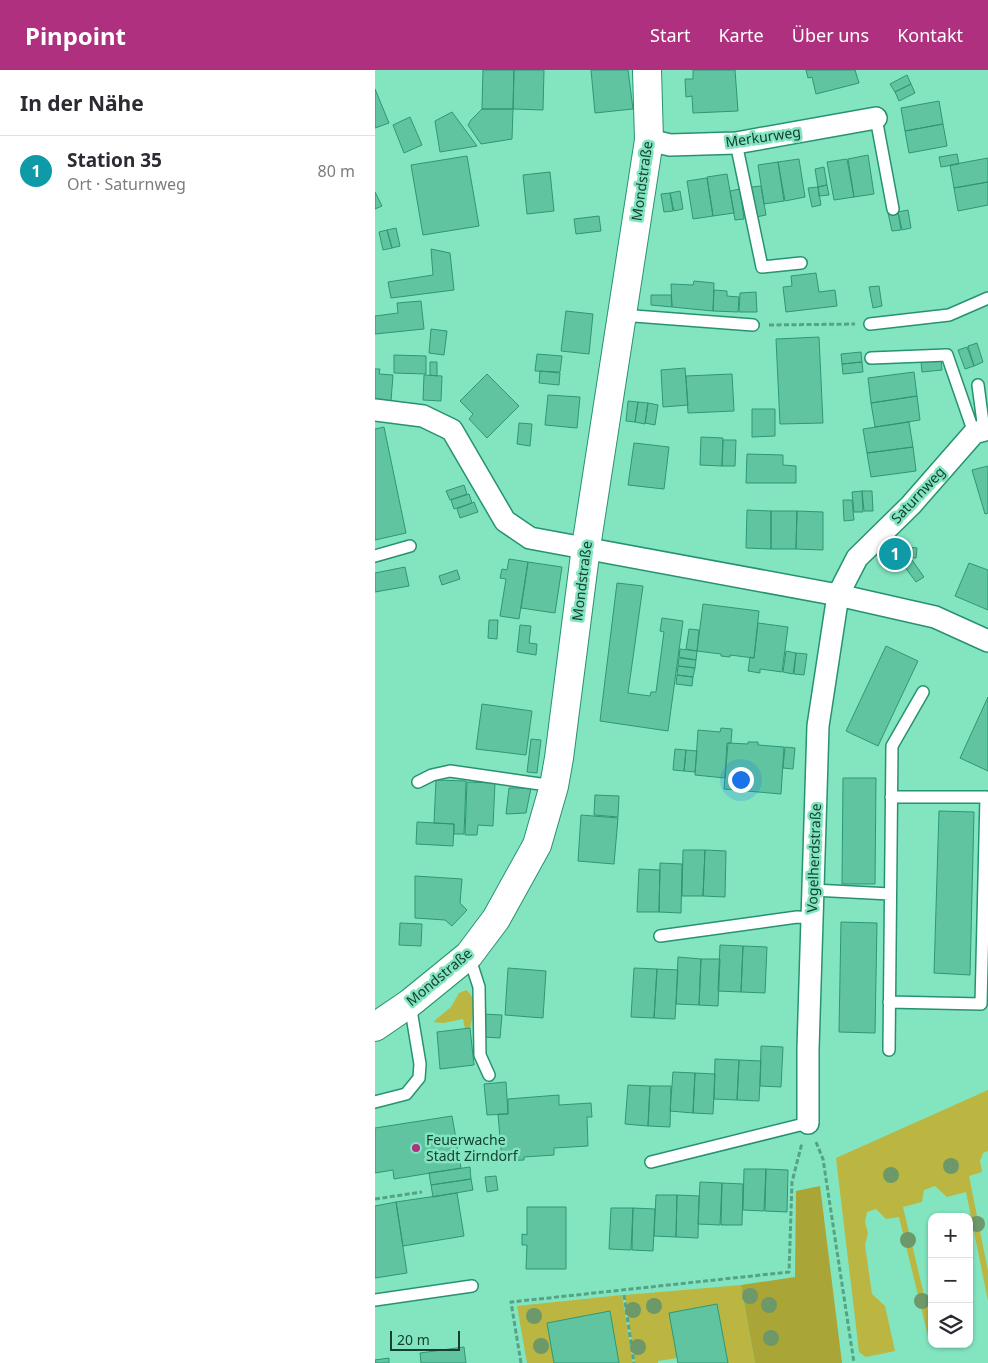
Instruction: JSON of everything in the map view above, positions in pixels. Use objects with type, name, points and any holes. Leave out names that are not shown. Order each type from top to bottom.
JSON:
[{"type":"street","name":"Mondstraße","points":[[375,1027],[410,1003],[469,955],[496,919],[537,845],[554,786],[586,547],[649,140],[647,70]]},
{"type":"street","name":"Merkurweg","points":[[649,140],[670,145],[735,143],[876,118]]},
{"type":"street","points":[[375,410],[423,416],[451,430],[505,521],[530,538],[838,595],[935,618],[988,641]]},
{"type":"street","name":"Saturnweg","points":[[838,595],[857,558],[982,431]]},
{"type":"street","name":"Vogelherdstraße","points":[[808,1123],[818,726],[838,595]]},
{"type":"lane","points":[[876,118],[893,209]]},
{"type":"lane","points":[[735,143],[762,267],[801,263]]},
{"type":"lane","points":[[870,324],[949,315],[988,298]]},
{"type":"lane","points":[[621,315],[753,325]]},
{"type":"lane","points":[[871,358],[947,355],[982,431]]},
{"type":"lane","points":[[978,385],[982,431]]},
{"type":"lane","points":[[375,556],[410,546]]},
{"type":"lane","points":[[889,1050],[892,746],[923,692]]},
{"type":"lane","points":[[418,782],[432,774],[445,771],[554,786]]},
{"type":"lane","points":[[889,1002],[981,1004],[986,798],[891,797]]},
{"type":"lane","points":[[813,890],[890,894]]},
{"type":"lane","points":[[660,936],[797,917],[812,918]]},
{"type":"lane","points":[[469,955],[479,987],[480,1055],[489,1076]]},
{"type":"lane","points":[[375,1102],[407,1094],[419,1078],[419,1064],[410,1003]]},
{"type":"lane","points":[[651,1162],[808,1123]]},
{"type":"lane","points":[[375,1300],[472,1286]]},
{"type":"path","points":[[753,325],[870,324]]},
{"type":"path","points":[[521,1363],[511,1302],[789,1272],[791,1182],[808,1123]]},
{"type":"path","points":[[808,1123],[823,1159],[854,1363]]},
{"type":"path","points":[[375,1199],[422,1192]]},
{"type":"path","points":[[624,1295],[634,1363]]},
{"type":"shaded area","points":[[466,990],[473,998],[474,1003],[470,1028],[465,1029],[463,1019],[443,1023],[433,1022],[451,1007],[459,993]]},
{"type":"shaded area","points":[[988,1090],[988,1151],[983,1153],[980,1161],[982,1172],[969,1176],[988,1271],[988,1301],[973,1227],[973,1213],[970,1213],[966,1192],[947,1197],[935,1186],[924,1190],[922,1202],[903,1207],[928,1311],[928,1336],[899,1217],[886,1219],[876,1209],[867,1212],[865,1222],[868,1233],[865,1245],[872,1294],[885,1306],[895,1351],[866,1357],[859,1352],[836,1158]]},
{"type":"shaded area","points":[[820,1186],[842,1363],[755,1363],[741,1285],[795,1277],[796,1191]]},
{"type":"shaded area","points":[[741,1285],[755,1363],[728,1363],[717,1304],[669,1313],[677,1358],[658,1361],[658,1363],[635,1363],[625,1295]]},
{"type":"shaded area","points":[[622,1295],[633,1363],[619,1363],[610,1311],[547,1323],[554,1363],[527,1363],[517,1306]]},
{"type":"building","points":[[483,70],[514,70],[513,109],[482,109]]},
{"type":"building","points":[[514,70],[544,70],[543,110],[513,109]]},
{"type":"building","points":[[591,70],[628,70],[633,109],[595,113]]},
{"type":"building","points":[[693,70],[735,70],[738,111],[693,113],[692,96],[686,97],[685,79],[693,79]]},
{"type":"building","points":[[806,70],[855,70],[859,83],[816,94],[812,77],[808,78]]},
{"type":"building","points":[[907,75],[911,84],[895,92],[890,84]]},
{"type":"building","points":[[911,84],[915,93],[899,101],[895,92]]},
{"type":"building","points":[[375,89],[389,123],[375,128]]},
{"type":"building","points":[[939,101],[943,124],[905,131],[901,108]]},
{"type":"building","points":[[482,109],[513,109],[512,139],[481,144],[468,125]]},
{"type":"building","points":[[452,112],[477,146],[440,152],[435,121]]},
{"type":"building","points":[[410,117],[422,145],[404,153],[393,125]]},
{"type":"building","points":[[943,124],[947,146],[909,153],[905,131]]},
{"type":"building","points":[[957,154],[959,164],[941,167],[939,157]]},
{"type":"building","points":[[868,155],[874,194],[854,197],[848,159]]},
{"type":"building","points":[[467,156],[479,226],[423,235],[411,165]]},
{"type":"building","points":[[988,158],[988,182],[954,188],[950,165]]},
{"type":"building","points":[[799,159],[805,197],[785,201],[778,162]]},
{"type":"building","points":[[847,159],[854,197],[834,200],[827,162]]},
{"type":"building","points":[[778,162],[784,201],[764,204],[758,165]]},
{"type":"building","points":[[824,167],[827,185],[818,187],[815,169]]},
{"type":"building","points":[[550,172],[554,211],[527,214],[523,175]]},
{"type":"building","points":[[727,174],[734,213],[713,216],[707,177]]},
{"type":"building","points":[[707,178],[713,216],[693,219],[687,181]]},
{"type":"building","points":[[988,182],[988,205],[958,211],[954,188]]},
{"type":"building","points":[[827,185],[829,195],[819,196],[818,187]]},
{"type":"building","points":[[761,186],[766,215],[756,217],[751,187]]},
{"type":"building","points":[[818,187],[821,205],[812,207],[808,188]]},
{"type":"building","points":[[740,189],[744,219],[735,220],[730,191]]},
{"type":"building","points":[[680,191],[683,209],[674,211],[670,193]]},
{"type":"building","points":[[375,192],[382,206],[375,209]]},
{"type":"building","points":[[670,193],[673,211],[664,212],[661,194]]},
{"type":"building","points":[[908,210],[911,228],[902,230],[898,212]]},
{"type":"building","points":[[898,212],[901,230],[892,231],[888,213]]},
{"type":"building","points":[[599,216],[601,231],[576,234],[574,219]]},
{"type":"building","points":[[396,228],[400,246],[392,248],[387,230]]},
{"type":"building","points":[[387,230],[392,248],[383,250],[379,232]]},
{"type":"building","points":[[431,249],[450,253],[454,290],[391,298],[388,282],[433,275]]},
{"type":"building","points":[[816,273],[819,292],[835,290],[837,306],[786,312],[783,287],[792,286],[791,276]]},
{"type":"building","points":[[694,281],[714,283],[713,311],[672,307],[671,284],[693,285]]},
{"type":"building","points":[[879,286],[882,306],[873,308],[869,287]]},
{"type":"building","points":[[714,290],[727,291],[727,296],[739,297],[738,312],[713,311]]},
{"type":"building","points":[[756,292],[757,312],[739,312],[740,293]]},
{"type":"building","points":[[651,295],[671,295],[672,307],[651,305]]},
{"type":"building","points":[[421,301],[424,329],[375,334],[375,316],[398,313],[397,303]]},
{"type":"building","points":[[566,311],[593,314],[589,354],[561,351]]},
{"type":"building","points":[[431,329],[447,331],[444,355],[429,353]]},
{"type":"building","points":[[819,337],[823,423],[780,424],[776,339]]},
{"type":"building","points":[[977,343],[983,362],[974,366],[968,346]]},
{"type":"building","points":[[967,347],[974,366],[965,369],[958,350]]},
{"type":"building","points":[[861,352],[862,362],[842,364],[841,354]]},
{"type":"building","points":[[537,354],[562,356],[560,372],[535,371]]},
{"type":"building","points":[[394,355],[426,356],[426,374],[394,373]]},
{"type":"building","points":[[941,360],[942,370],[922,372],[921,362]]},
{"type":"building","points":[[430,362],[437,362],[437,376],[430,375]]},
{"type":"building","points":[[862,362],[863,372],[843,374],[842,364]]},
{"type":"building","points":[[685,368],[688,405],[663,407],[661,370]]},
{"type":"building","points":[[375,369],[380,369],[379,374],[393,375],[391,401],[375,400]]},
{"type":"building","points":[[540,371],[560,373],[559,385],[539,383]]},
{"type":"building","points":[[914,372],[917,396],[871,403],[868,378]]},
{"type":"building","points":[[487,374],[519,406],[487,438],[469,419],[473,414],[460,401]]},
{"type":"building","points":[[732,374],[734,411],[688,413],[686,376]]},
{"type":"building","points":[[424,375],[442,376],[441,401],[423,400]]},
{"type":"building","points":[[548,395],[580,397],[577,428],[545,425]]},
{"type":"building","points":[[917,396],[920,420],[875,427],[871,403]]},
{"type":"building","points":[[628,401],[638,402],[635,422],[626,421]]},
{"type":"building","points":[[638,402],[648,403],[645,424],[635,422]]},
{"type":"building","points":[[648,403],[658,405],[655,425],[645,423]]},
{"type":"building","points":[[752,409],[775,409],[775,436],[752,437]]},
{"type":"building","points":[[909,422],[913,447],[867,453],[863,429]]},
{"type":"building","points":[[519,423],[532,424],[530,446],[517,444]]},
{"type":"building","points":[[384,427],[406,533],[375,540],[375,429]]},
{"type":"building","points":[[701,437],[723,438],[722,466],[700,465]]},
{"type":"building","points":[[723,440],[736,440],[735,466],[722,466]]},
{"type":"building","points":[[634,443],[669,447],[664,489],[628,485]]},
{"type":"building","points":[[913,447],[916,471],[871,477],[867,453]]},
{"type":"building","points":[[747,454],[783,455],[783,465],[796,466],[796,483],[746,483]]},
{"type":"building","points":[[988,466],[988,513],[985,514],[972,470]]},
{"type":"building","points":[[464,485],[467,494],[450,500],[446,491]]},
{"type":"building","points":[[862,491],[872,491],[873,511],[864,511]]},
{"type":"building","points":[[862,491],[863,512],[854,512],[852,492]]},
{"type":"building","points":[[469,494],[472,503],[454,509],[451,500]]},
{"type":"building","points":[[843,500],[852,500],[854,520],[844,521]]},
{"type":"building","points":[[474,502],[478,512],[460,518],[457,509]]},
{"type":"building","points":[[747,510],[771,511],[771,549],[746,548]]},
{"type":"building","points":[[771,511],[797,511],[796,549],[771,549]]},
{"type":"building","points":[[797,511],[823,512],[823,550],[796,549]]},
{"type":"building","points":[[886,546],[906,549],[905,562],[884,559]]},
{"type":"building","points":[[908,547],[917,548],[916,558],[907,557]]},
{"type":"building","points":[[509,559],[528,562],[519,619],[500,616],[506,579],[500,578],[502,569],[507,570]]},
{"type":"building","points":[[912,560],[924,577],[916,582],[904,566]]},
{"type":"building","points":[[528,562],[562,567],[555,613],[521,608]]},
{"type":"building","points":[[969,563],[988,570],[988,610],[955,596]]},
{"type":"building","points":[[405,567],[409,586],[375,592],[375,573]]},
{"type":"building","points":[[457,570],[460,579],[442,585],[439,576]]},
{"type":"building","points":[[617,583],[643,586],[628,693],[650,696],[651,692],[656,692],[664,632],[660,631],[662,618],[683,621],[668,731],[600,721]]},
{"type":"building","points":[[703,604],[759,611],[754,658],[730,655],[730,657],[721,656],[721,654],[697,651]]},
{"type":"building","points":[[489,620],[498,620],[497,639],[488,638]]},
{"type":"building","points":[[758,623],[788,627],[782,672],[760,669],[760,673],[748,671],[750,657],[754,658]]},
{"type":"building","points":[[520,625],[531,626],[529,643],[537,644],[536,655],[517,652]]},
{"type":"building","points":[[689,629],[699,630],[697,651],[686,649]]},
{"type":"building","points":[[886,646],[918,661],[878,746],[846,731]]},
{"type":"building","points":[[680,649],[697,651],[696,660],[679,657]]},
{"type":"building","points":[[786,651],[796,653],[793,674],[783,672]]},
{"type":"building","points":[[796,653],[807,654],[804,675],[794,674]]},
{"type":"building","points":[[679,658],[696,660],[695,668],[678,666]]},
{"type":"building","points":[[678,666],[695,668],[693,677],[677,675]]},
{"type":"building","points":[[677,675],[693,677],[692,686],[676,684]]},
{"type":"building","points":[[988,697],[988,771],[960,758]]},
{"type":"building","points":[[482,704],[532,711],[526,755],[476,749]]},
{"type":"building","points":[[721,728],[732,729],[731,743],[727,743],[725,778],[695,775],[698,730],[720,732]]},
{"type":"building","points":[[531,739],[541,740],[537,773],[527,772]]},
{"type":"building","points":[[748,742],[758,742],[758,745],[784,747],[781,794],[724,789],[728,743],[748,744]]},
{"type":"building","points":[[785,747],[795,748],[793,769],[783,768]]},
{"type":"building","points":[[675,749],[686,750],[684,771],[673,770]]},
{"type":"building","points":[[686,750],[697,751],[695,772],[684,771]]},
{"type":"building","points":[[843,778],[876,778],[875,884],[842,884]]},
{"type":"building","points":[[436,780],[466,781],[464,834],[454,834],[454,824],[434,823]]},
{"type":"building","points":[[467,782],[495,783],[493,826],[478,825],[477,835],[465,835]]},
{"type":"building","points":[[509,788],[531,788],[526,813],[506,814]]},
{"type":"building","points":[[595,795],[619,796],[618,817],[594,815]]},
{"type":"building","points":[[939,811],[974,812],[970,975],[934,973]]},
{"type":"building","points":[[581,815],[618,818],[614,864],[578,861]]},
{"type":"building","points":[[417,822],[454,824],[453,846],[416,844]]},
{"type":"building","points":[[683,850],[705,850],[703,896],[682,896]]},
{"type":"building","points":[[705,850],[726,851],[725,897],[703,896]]},
{"type":"building","points":[[660,863],[682,864],[681,913],[659,912]]},
{"type":"building","points":[[639,869],[660,870],[659,912],[637,912]]},
{"type":"building","points":[[415,876],[462,879],[460,903],[467,910],[452,926],[445,920],[415,918]]},
{"type":"building","points":[[841,922],[877,923],[875,1033],[839,1032]]},
{"type":"building","points":[[400,923],[422,924],[421,946],[399,945]]},
{"type":"building","points":[[720,945],[743,946],[741,992],[718,991]]},
{"type":"building","points":[[743,946],[767,947],[765,993],[741,992]]},
{"type":"building","points":[[678,957],[701,959],[699,1005],[676,1004]]},
{"type":"building","points":[[701,959],[720,959],[718,1006],[699,1005]]},
{"type":"building","points":[[508,968],[546,971],[543,1018],[505,1015]]},
{"type":"building","points":[[634,968],[657,969],[654,1018],[631,1017]]},
{"type":"building","points":[[657,969],[678,970],[675,1019],[654,1018]]},
{"type":"building","points":[[483,1014],[502,1015],[500,1038],[484,1037]]},
{"type":"building","points":[[470,1028],[474,1065],[440,1069],[437,1032]]},
{"type":"building","points":[[761,1046],[783,1047],[781,1087],[760,1086]]},
{"type":"building","points":[[715,1059],[739,1060],[737,1100],[714,1099]]},
{"type":"building","points":[[739,1060],[761,1061],[759,1101],[737,1100]]},
{"type":"building","points":[[673,1072],[695,1073],[693,1113],[670,1111]]},
{"type":"building","points":[[695,1073],[715,1074],[713,1114],[693,1113]]},
{"type":"building","points":[[506,1082],[508,1114],[487,1115],[484,1084]]},
{"type":"building","points":[[628,1085],[650,1086],[648,1126],[625,1124]]},
{"type":"building","points":[[650,1086],[671,1086],[670,1127],[648,1126]]},
{"type":"building","points":[[559,1095],[559,1105],[591,1103],[592,1117],[587,1117],[588,1146],[554,1148],[554,1155],[524,1157],[524,1160],[502,1161],[498,1114],[508,1114],[508,1099]]},
{"type":"building","name":"Feuerwache Stadt Zirndorf","points":[[452,1116],[461,1168],[394,1179],[393,1170],[375,1173],[375,1128]]},
{"type":"building","points":[[470,1167],[471,1179],[431,1185],[429,1173]]},
{"type":"building","points":[[744,1169],[766,1169],[764,1211],[743,1210]]},
{"type":"building","points":[[766,1169],[788,1170],[787,1212],[765,1211]]},
{"type":"building","points":[[496,1176],[498,1190],[487,1192],[485,1177]]},
{"type":"building","points":[[471,1179],[473,1190],[433,1197],[431,1185]]},
{"type":"building","points":[[700,1182],[722,1183],[720,1225],[698,1224]]},
{"type":"building","points":[[722,1183],[743,1184],[742,1225],[721,1225]]},
{"type":"building","points":[[457,1193],[464,1236],[403,1246],[396,1202]]},
{"type":"building","points":[[656,1195],[677,1195],[676,1237],[654,1236]]},
{"type":"building","points":[[677,1195],[699,1196],[698,1238],[676,1237]]},
{"type":"building","points":[[396,1202],[407,1273],[375,1278],[375,1206]]},
{"type":"building","points":[[527,1207],[566,1207],[566,1269],[526,1269],[527,1245],[522,1245],[522,1234],[527,1235]]},
{"type":"building","points":[[611,1208],[633,1208],[631,1250],[609,1249]]},
{"type":"building","points":[[633,1208],[655,1209],[653,1251],[632,1250]]},
{"type":"building","points":[[717,1304],[728,1363],[678,1363],[669,1313]]},
{"type":"building","points":[[610,1311],[619,1363],[554,1363],[547,1323]]},
{"type":"building","points":[[464,1347],[466,1363],[421,1363],[420,1353]]},
{"type":"building","points":[[389,1358],[389,1363],[375,1363],[375,1360]]},
{"type":"place","name":"Station 35","points":[[895,554]]},
{"type":"place","name":"Feuerwache Stadt Zirndorf","points":[[416,1148]]}]
